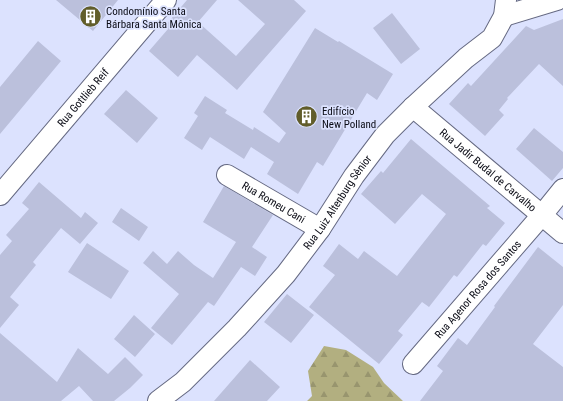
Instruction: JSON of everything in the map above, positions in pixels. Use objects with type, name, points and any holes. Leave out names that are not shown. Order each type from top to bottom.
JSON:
[{"type":"street","name":"Rua Gottlieb Reif","points":[[0,195],[166,0]]},
{"type":"street","points":[[505,8],[557,0]]},
{"type":"street","name":"Rua Luiz Altenburg Sênior","points":[[158,401],[183,382],[237,328],[286,274],[320,229],[358,170],[385,135],[466,58],[492,38],[505,8]]},
{"type":"street","name":"Rua Jadir Budal de Carvalho","points":[[413,107],[563,233]]},
{"type":"street","name":"Rua Romeu Cani","points":[[227,175],[320,229]]},
{"type":"street","name":"Rua Agenor Rosa dos Santos","points":[[413,364],[563,189]]},
{"type":"green space","points":[[324,346],[346,350],[373,367],[384,383],[403,401],[307,401],[312,396],[308,371]]},
{"type":"building","name":"Condomínio Santa Bárbara Santa Mônica","points":[[56,0],[118,0],[93,31]]},
{"type":"building","points":[[187,0],[217,0],[198,22],[236,56],[265,24],[238,0],[294,0],[306,11],[237,90],[197,55],[178,77],[149,51],[168,29],[165,26]]},
{"type":"building","points":[[392,13],[420,49],[401,64],[373,28]]},
{"type":"building","points":[[563,19],[563,86],[539,64],[507,98],[508,99],[499,110],[504,115],[485,136],[449,104],[468,83],[471,86],[526,26],[534,30]]},
{"type":"building","points":[[315,28],[393,74],[377,100],[367,93],[323,166],[317,162],[298,194],[267,174],[274,162],[251,147],[244,159],[210,137],[202,150],[184,138],[198,116],[194,113],[205,96],[227,110],[225,113],[253,130],[254,127],[279,143],[286,133],[263,112]]},
{"type":"building","points":[[38,41],[61,61],[0,134],[0,87]]},
{"type":"building","points":[[126,90],[158,118],[137,143],[104,114]]},
{"type":"building","points":[[534,128],[563,152],[563,168],[552,181],[516,149]]},
{"type":"building","points":[[411,139],[490,206],[487,208],[505,223],[486,246],[483,244],[457,277],[454,275],[429,307],[422,302],[398,331],[403,335],[379,364],[309,307],[335,275],[323,266],[339,244],[358,259],[364,251],[397,276],[446,214],[422,194],[395,224],[361,194],[381,171],[383,173]]},
{"type":"building","points":[[39,182],[81,218],[85,212],[98,223],[80,244],[61,228],[33,262],[36,265],[10,297],[19,305],[0,328],[0,255],[12,241],[6,235],[29,209],[22,203]]},
{"type":"building","points":[[224,186],[273,215],[252,247],[267,257],[255,276],[241,267],[214,306],[208,302],[172,345],[151,328],[179,294],[143,263],[153,251],[167,264],[178,251],[194,265],[213,278],[236,242],[203,222]]},
{"type":"building","points":[[121,208],[148,227],[139,241],[112,222]]},
{"type":"building","points":[[87,243],[129,271],[111,299],[68,272]]},
{"type":"building","points":[[538,247],[563,267],[563,305],[533,344],[563,367],[563,401],[420,401],[443,371],[437,366],[458,338],[467,345]]},
{"type":"building","points":[[287,294],[314,315],[291,343],[264,322]]},
{"type":"building","points":[[134,315],[155,334],[135,357],[114,339]]},
{"type":"building","points":[[0,333],[57,382],[78,348],[108,374],[125,357],[143,375],[114,401],[93,401],[79,386],[61,401],[0,401]]},
{"type":"building","points":[[250,360],[280,387],[267,401],[214,401]]},
{"type":"place","name":"Condomínio Santa Bárbara Santa Mônica","points":[[90,17]]},
{"type":"place","name":"Edifício New Polland","points":[[306,117]]}]
